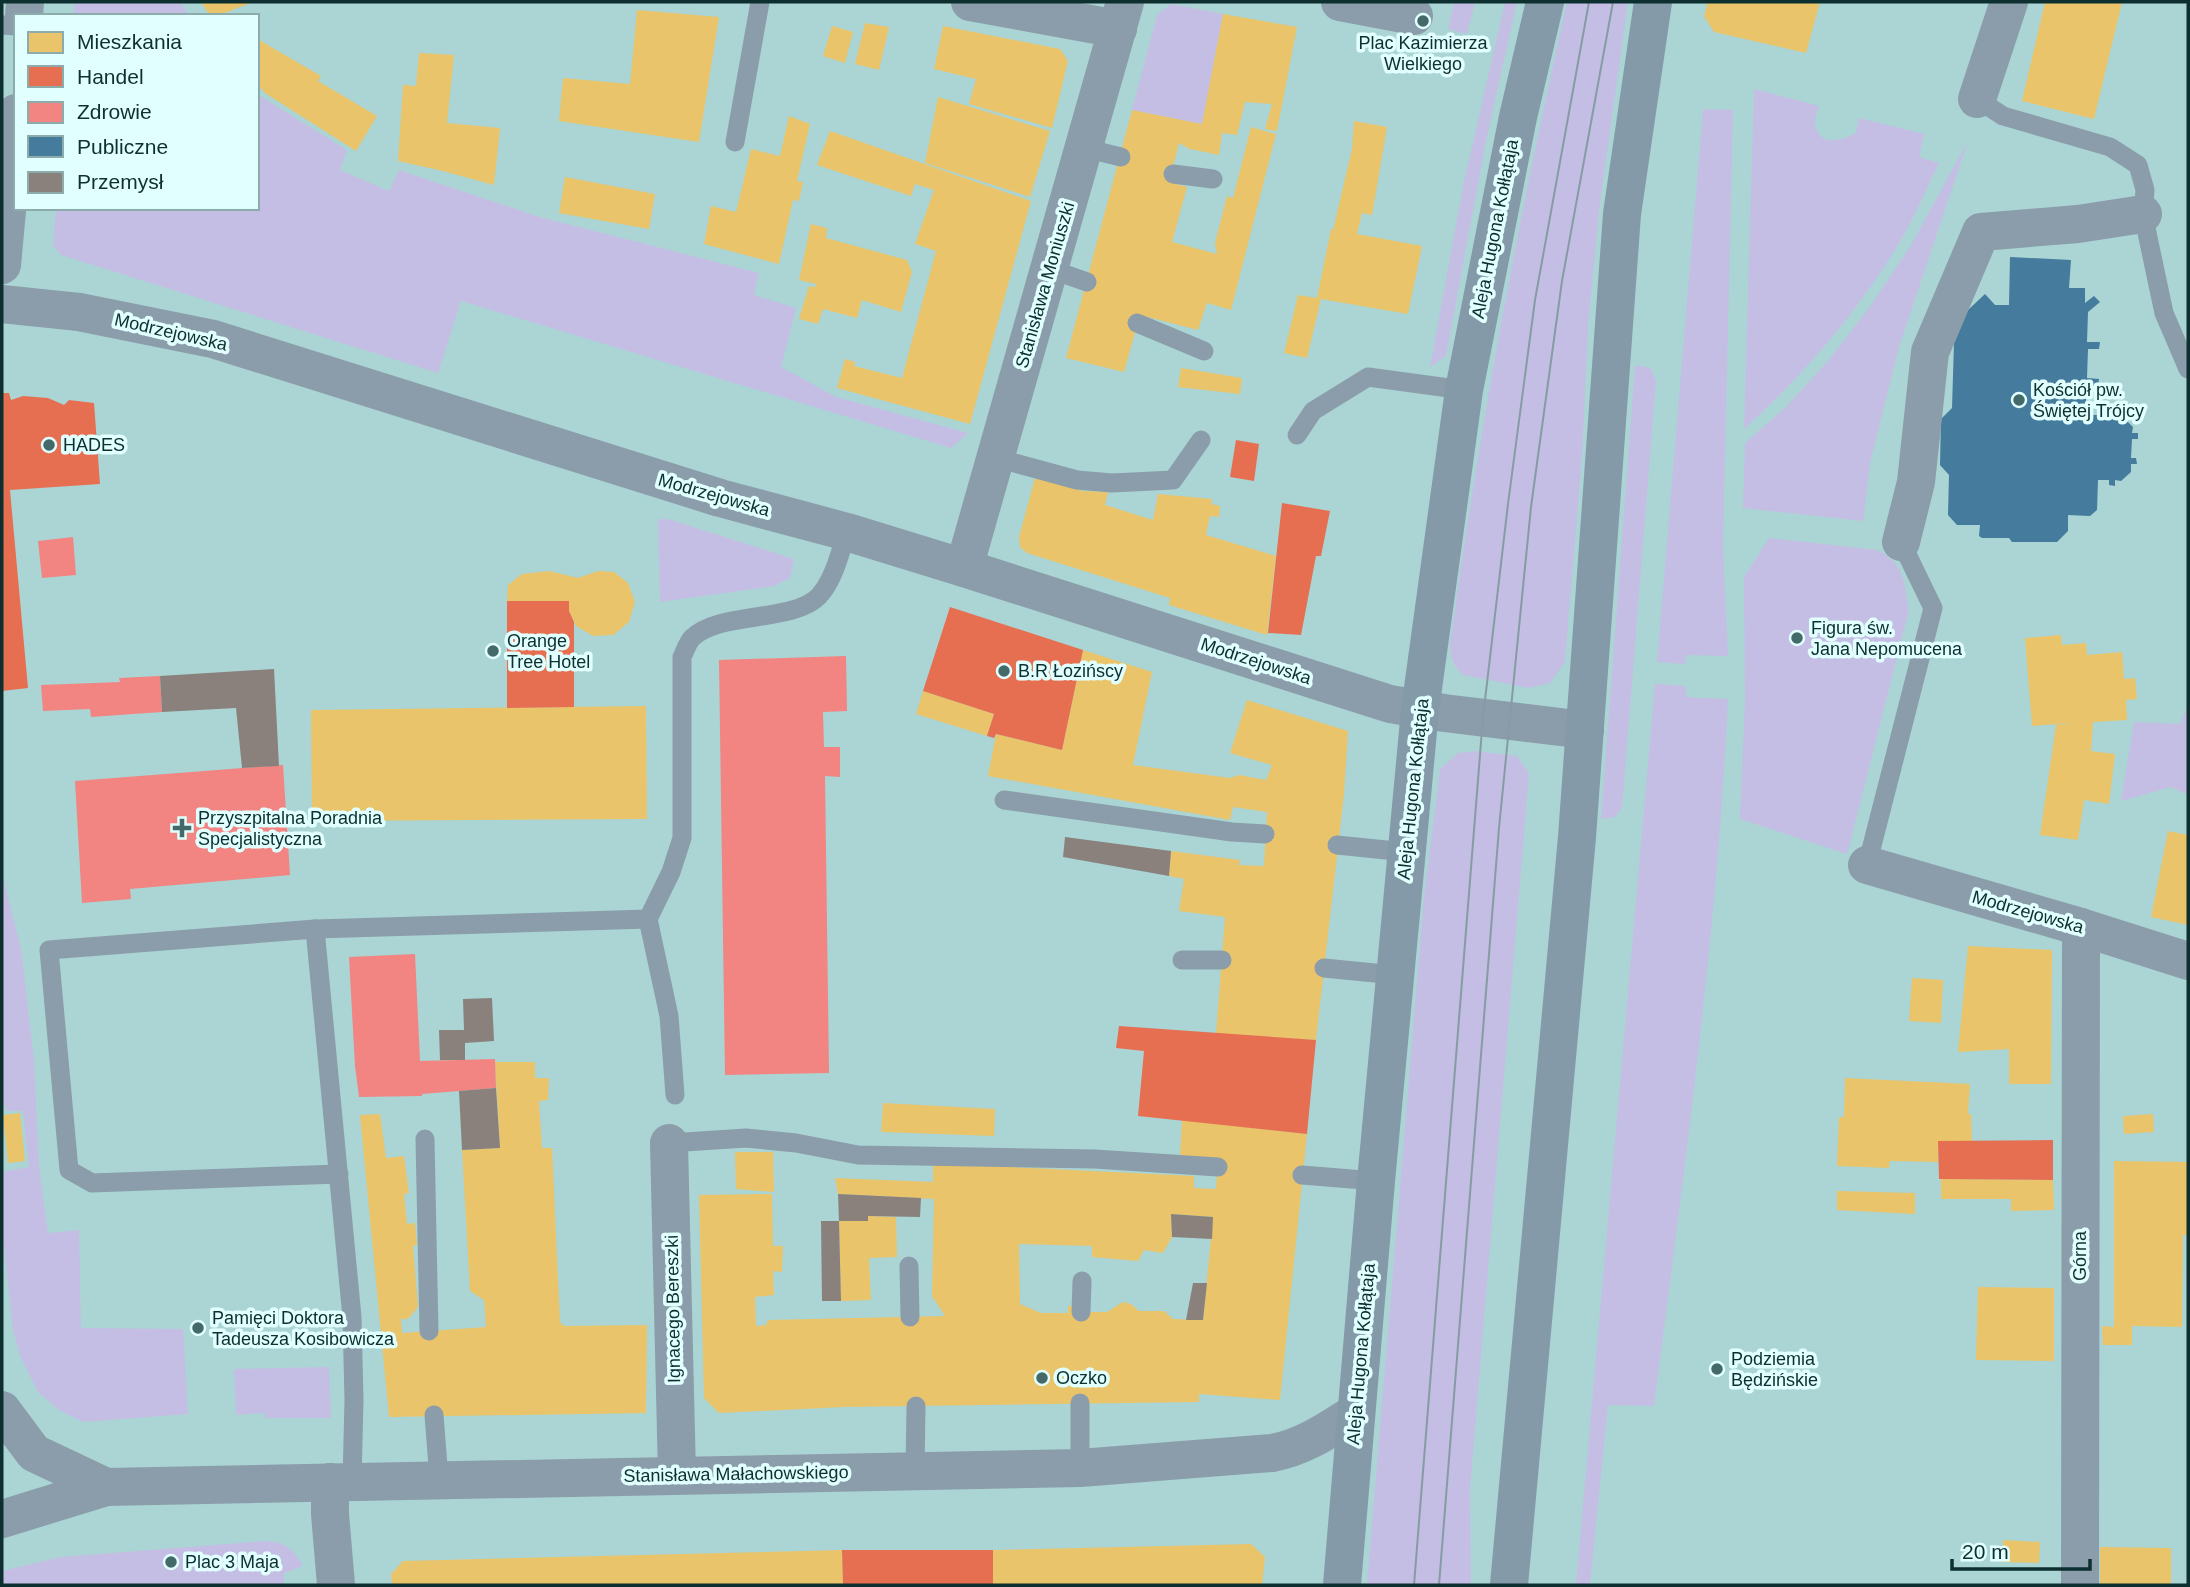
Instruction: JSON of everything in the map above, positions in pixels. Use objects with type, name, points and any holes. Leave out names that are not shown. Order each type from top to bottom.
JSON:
[{"type":"main road","name":"Aleja Hugona Kołłątaja","points":[[1342,1585],[1355,1413],[1420,710],[1464,390],[1518,117],[1545,2]]},
{"type":"main road","points":[[1509,1585],[1586,730],[1622,214],[1653,2]]},
{"type":"street","points":[[970,2],[1121,15]]},
{"type":"street","points":[[1340,2],[1414,16]]},
{"type":"street","points":[[1977,99],[2010,2]]},
{"type":"street","name":"Stanisława Moniuszki","points":[[964,568],[1121,15]]},
{"type":"street","points":[[2,265],[14,137]]},
{"type":"street","points":[[1900,542],[1916,482],[1930,352],[1981,232],[2078,224],[2143,214]]},
{"type":"street","name":"Modrzejowska","points":[[2,304],[79,312],[214,339],[720,498],[847,532],[964,568],[1390,704],[1586,730]]},
{"type":"street","name":"Modrzejowska","points":[[1867,865],[2188,961]]},
{"type":"street","name":"Górna","points":[[2080,1585],[2081,927]]},
{"type":"street","name":"Ignacego Bereszki","points":[[669,1143],[677,1475]]},
{"type":"street","name":"Stanisława Małachowskiego","points":[[2,1410],[34,1453],[106,1487]]},
{"type":"street","name":"Stanisława Małachowskiego","points":[[2,1519],[106,1487],[1080,1468],[1272,1453],[1293,1449],[1310,1441],[1355,1413]]},
{"type":"street","points":[[337,1585],[330,1514],[341,1482]]},
{"type":"lane","points":[[735,142],[760,2]]},
{"type":"lane","points":[[1977,99],[2003,116],[2110,147],[2138,165],[2145,190],[2143,214],[2164,313],[2188,369]]},
{"type":"lane","points":[[1084,148],[1121,157]]},
{"type":"lane","points":[[1173,174],[1213,179]]},
{"type":"lane","points":[[1050,268],[1087,282]]},
{"type":"lane","points":[[1138,323],[1204,351]]},
{"type":"lane","points":[[1297,435],[1313,411],[1368,377],[1464,390]]},
{"type":"lane","points":[[996,458],[1077,480],[1112,483],[1172,480],[1201,440]]},
{"type":"lane","points":[[675,1095],[668,1016],[648,919],[671,872],[682,838],[681,657],[692,638],[712,627],[803,606],[818,596],[828,582],[847,532]]},
{"type":"lane","points":[[1867,865],[1933,608],[1900,542]]},
{"type":"lane","points":[[1004,800],[1232,832],[1265,834]]},
{"type":"lane","points":[[1337,845],[1406,852]]},
{"type":"lane","points":[[339,1174],[92,1183],[69,1170],[49,950],[315,929],[648,919]]},
{"type":"lane","points":[[315,929],[352,1317],[354,1400],[341,1482]]},
{"type":"lane","points":[[1182,960],[1222,960]]},
{"type":"lane","points":[[1324,968],[1395,975]]},
{"type":"lane","points":[[669,1143],[746,1138],[796,1143],[858,1155],[1095,1159],[1218,1167]]},
{"type":"lane","points":[[425,1139],[429,1331]]},
{"type":"lane","points":[[1302,1175],[1376,1181]]},
{"type":"lane","points":[[909,1266],[910,1317]]},
{"type":"lane","points":[[1081,1312],[1082,1281]]},
{"type":"lane","points":[[1080,1404],[1080,1468]]},
{"type":"lane","points":[[915,1471],[916,1406]]},
{"type":"lane","points":[[434,1415],[439,1479]]},
{"type":"shaded area","points":[[74,2],[180,2],[189,14],[73,14]]},
{"type":"shaded area","points":[[1454,2],[1475,2],[1467,34],[1448,29]]},
{"type":"shaded area","points":[[1505,2],[1517,2],[1486,141],[1446,356],[1430,367],[1463,186]]},
{"type":"shaded area","points":[[1567,2],[1628,2],[1599,211],[1588,327],[1582,456],[1565,662],[1550,683],[1528,688],[1463,675],[1453,662],[1450,645],[1501,322]]},
{"type":"shaded area","points":[[1171,4],[1223,14],[1202,124],[1132,110],[1157,15]]},
{"type":"shaded area","points":[[1754,89],[1819,106],[1815,123],[1820,136],[1825,139],[1837,140],[1856,133],[1859,118],[1924,134],[1919,157],[1939,163],[1901,240],[1849,316],[1788,386],[1744,429]]},
{"type":"shaded area","points":[[259,95],[347,150],[340,170],[389,191],[399,170],[540,217],[759,273],[754,295],[796,308],[781,367],[836,397],[968,433],[951,448],[461,301],[438,373],[61,255],[53,245],[56,210],[259,210]]},
{"type":"shaded area","points":[[1703,109],[1733,110],[1723,546],[1728,656],[1686,655],[1685,664],[1657,662]]},
{"type":"shaded area","points":[[1968,141],[1899,347],[1870,463],[1863,521],[1743,508],[1745,443],[1786,407],[1828,361],[1869,308],[1910,247]]},
{"type":"shaded area","points":[[1635,365],[1651,368],[1656,381],[1622,808],[1615,817],[1601,819]]},
{"type":"shaded area","points":[[660,519],[668,519],[794,559],[790,578],[774,586],[660,602]]},
{"type":"shaded area","points":[[1769,538],[1877,550],[1893,561],[1904,582],[1909,610],[1847,854],[1740,819],[1745,700],[1744,577]]},
{"type":"shaded area","points":[[1655,684],[1686,686],[1686,697],[1728,699],[1716,876],[1698,1053],[1654,1406],[1608,1405],[1590,1585],[1576,1585]]},
{"type":"shaded area","points":[[2188,704],[2188,795],[2171,787],[2121,801],[2134,722],[2180,724]]},
{"type":"shaded area","points":[[1474,751],[1517,756],[1529,773],[1470,1489],[1471,1585],[1367,1585],[1424,897],[1440,769],[1458,753]]},
{"type":"shaded area","points":[[2,872],[21,949],[34,1060],[39,1167],[48,1233],[79,1230],[81,1328],[183,1329],[188,1414],[83,1422],[59,1410],[38,1392],[21,1358],[13,1330],[2,1230],[2,1172],[29,1167],[23,1111],[6,1111],[5,1105],[2,1104]]},
{"type":"shaded area","points":[[329,1367],[331,1418],[265,1418],[265,1413],[236,1415],[234,1369]]},
{"type":"shaded area","name":"Plac 3 Maja","points":[[266,1541],[288,1548],[303,1566],[284,1573],[284,1585],[2,1585],[2,1571],[61,1557]]},
{"type":"building: Mieszkania","points":[[201,2],[253,2],[222,14],[209,14]]},
{"type":"building: Mieszkania","points":[[1708,2],[1820,2],[1806,53],[1714,32],[1704,16]]},
{"type":"building: Mieszkania","points":[[2045,2],[2122,2],[2094,119],[2022,101]]},
{"type":"building: Mieszkania","points":[[637,10],[719,17],[699,142],[559,121],[563,78],[630,84]]},
{"type":"building: Mieszkania","points":[[1223,14],[1297,27],[1277,131],[1265,129],[1272,104],[1245,102],[1237,135],[1222,133],[1219,155],[1190,149],[1179,143],[1169,182],[1187,187],[1172,242],[1217,254],[1215,243],[1227,196],[1233,198],[1251,127],[1276,134],[1231,310],[1207,303],[1198,330],[1140,315],[1124,372],[1066,358],[1132,110],[1202,124]]},
{"type":"building: Mieszkania","points":[[865,23],[889,27],[879,70],[855,64]]},
{"type":"building: Mieszkania","points":[[832,26],[853,32],[845,63],[823,56]]},
{"type":"building: Mieszkania","points":[[943,26],[1060,49],[1068,61],[1052,128],[969,104],[976,79],[934,69]]},
{"type":"building: Mieszkania","points":[[259,40],[321,76],[318,81],[377,116],[356,151],[265,93],[259,86]]},
{"type":"building: Mieszkania","points":[[419,53],[454,55],[447,123],[500,128],[494,185],[398,161],[403,85],[416,86]]},
{"type":"building: Mieszkania","points":[[938,97],[1050,131],[1030,197],[925,163]]},
{"type":"building: Mieszkania","points":[[789,116],[810,124],[797,181],[803,182],[799,201],[793,200],[779,264],[704,244],[711,206],[736,212],[751,149],[780,156]]},
{"type":"building: Mieszkania","points":[[1354,121],[1387,127],[1372,215],[1362,213],[1357,234],[1422,246],[1408,314],[1321,299],[1307,358],[1284,353],[1298,295],[1317,298],[1331,229],[1333,230],[1352,149]]},
{"type":"building: Mieszkania","points":[[830,131],[1031,201],[970,424],[837,388],[845,359],[855,362],[854,366],[902,378],[936,251],[915,244],[934,190],[915,184],[911,196],[817,165]]},
{"type":"building: Mieszkania","points":[[565,177],[655,194],[649,229],[559,213]]},
{"type":"building: Mieszkania","points":[[811,224],[827,228],[826,238],[907,260],[912,272],[901,312],[862,300],[857,318],[823,309],[818,324],[799,319],[809,286],[816,287],[816,284],[799,280]]},
{"type":"building: Mieszkania","points":[[1181,368],[1242,378],[1240,394],[1178,387]]},
{"type":"building: Mieszkania","points":[[1035,478],[1083,491],[1108,492],[1105,505],[1153,520],[1158,494],[1212,499],[1211,504],[1220,506],[1219,517],[1210,516],[1206,535],[1276,556],[1267,635],[1169,605],[1170,598],[1027,553],[1020,547],[1019,537]]},
{"type":"building: Mieszkania","points":[[549,571],[578,578],[598,571],[614,572],[628,583],[635,602],[629,622],[613,635],[593,636],[576,626],[569,611],[569,601],[507,601],[508,585],[522,574]]},
{"type":"building: Mieszkania","points":[[2061,635],[2062,645],[2086,643],[2087,655],[2122,652],[2124,679],[2135,678],[2137,699],[2126,700],[2127,720],[2093,722],[2091,751],[2115,754],[2109,804],[2084,800],[2078,840],[2040,835],[2056,725],[2072,723],[2032,726],[2025,638]]},
{"type":"building: Mieszkania","points":[[1083,650],[1152,672],[1133,765],[1266,780],[1272,765],[1230,753],[1247,700],[1348,731],[1344,794],[1316,1040],[1216,1034],[1225,917],[1179,911],[1184,879],[1169,876],[1171,851],[1240,860],[1239,865],[1264,866],[1267,812],[1233,807],[1230,820],[988,776],[996,734],[1062,750]]},
{"type":"building: Mieszkania","points":[[923,691],[994,714],[987,736],[916,714]]},
{"type":"building: Mieszkania","points":[[646,706],[647,819],[312,821],[311,710]]},
{"type":"building: Mieszkania","points":[[2168,831],[2188,835],[2188,925],[2151,917]]},
{"type":"building: Mieszkania","points":[[1968,946],[2052,950],[2051,1084],[2009,1084],[2009,1049],[1958,1052]]},
{"type":"building: Mieszkania","points":[[1912,978],[1943,980],[1941,1023],[1909,1021]]},
{"type":"building: Mieszkania","points":[[495,1062],[535,1062],[535,1078],[549,1078],[548,1100],[539,1101],[542,1148],[552,1148],[560,1322],[564,1326],[647,1325],[646,1413],[389,1417],[360,1115],[380,1114],[386,1158],[404,1156],[409,1193],[404,1194],[407,1224],[415,1223],[417,1245],[413,1246],[418,1307],[408,1319],[401,1319],[402,1333],[486,1327],[484,1300],[470,1291],[462,1150],[500,1148]]},
{"type":"building: Mieszkania","points":[[1845,1078],[1970,1084],[1968,1114],[1971,1114],[1972,1141],[1938,1141],[1938,1162],[1890,1161],[1889,1168],[1837,1166],[1839,1117],[1844,1117]]},
{"type":"building: Mieszkania","points":[[883,1103],[995,1109],[994,1136],[881,1132]]},
{"type":"building: Mieszkania","points":[[20,1113],[25,1161],[8,1163],[3,1115]]},
{"type":"building: Mieszkania","points":[[2153,1114],[2154,1132],[2124,1134],[2123,1116]]},
{"type":"building: Mieszkania","points":[[1182,1120],[1307,1134],[1280,1400],[1199,1394],[1199,1402],[844,1407],[719,1413],[704,1398],[699,1195],[772,1194],[773,1246],[783,1246],[782,1272],[773,1271],[774,1295],[755,1297],[756,1326],[766,1325],[768,1320],[945,1316],[932,1296],[934,1199],[838,1194],[835,1178],[933,1182],[933,1163],[1194,1176],[1194,1188],[1216,1189],[1218,1160],[1180,1156]],"holes":[[[1171,1214],[1213,1217],[1203,1320],[1173,1319],[1164,1311],[1139,1311],[1131,1304],[1123,1302],[1107,1312],[1077,1312],[1077,1306],[1068,1306],[1068,1313],[1041,1313],[1020,1304],[1019,1244],[1092,1246],[1092,1257],[1138,1261],[1144,1250],[1163,1253],[1172,1237]]]},
{"type":"building: Mieszkania","points":[[735,1152],[773,1152],[774,1192],[736,1189]]},
{"type":"building: Mieszkania","points":[[2114,1161],[2188,1162],[2188,1235],[2183,1235],[2182,1327],[2132,1326],[2132,1345],[2103,1345],[2102,1326],[2114,1327]]},
{"type":"building: Mieszkania","points":[[1941,1179],[2053,1180],[2054,1210],[2011,1211],[2011,1199],[1941,1199]]},
{"type":"building: Mieszkania","points":[[1837,1191],[1915,1193],[1915,1214],[1837,1210]]},
{"type":"building: Mieszkania","points":[[868,1216],[896,1217],[897,1257],[869,1258],[871,1300],[841,1301],[839,1221],[868,1221]]},
{"type":"building: Mieszkania","points":[[1978,1287],[2054,1288],[2054,1361],[1976,1360]]},
{"type":"building: Mieszkania","points":[[2003,1540],[2040,1542],[2039,1563],[2002,1562]]},
{"type":"building: Mieszkania","points":[[1251,1544],[1265,1557],[1262,1585],[993,1585],[993,1550]]},
{"type":"building: Mieszkania","points":[[2100,1547],[2171,1548],[2171,1585],[2100,1585]]},
{"type":"building: Mieszkania","points":[[842,1550],[843,1585],[392,1585],[391,1574],[403,1561]]},
{"type":"building: Handel","name":"HADES","points":[[2,393],[9,393],[11,400],[23,396],[48,398],[64,405],[69,400],[94,403],[100,484],[10,490],[28,688],[2,691]]},
{"type":"building: Handel","points":[[1236,440],[1259,444],[1254,481],[1230,477]]},
{"type":"building: Handel","points":[[1282,503],[1330,511],[1321,556],[1316,556],[1301,635],[1268,633]]},
{"type":"building: Handel","points":[[507,601],[569,601],[569,611],[574,622],[574,707],[507,708]]},
{"type":"building: Handel","name":"B.R Łozińscy","points":[[950,607],[1083,650],[1062,750],[996,734],[994,738],[987,736],[994,714],[923,691]]},
{"type":"building: Handel","points":[[1119,1026],[1316,1040],[1307,1134],[1138,1116],[1144,1051],[1116,1048]]},
{"type":"building: Handel","points":[[2053,1140],[2053,1180],[1939,1179],[1938,1141]]},
{"type":"building: Handel","points":[[842,1550],[993,1550],[993,1585],[843,1585]]},
{"type":"building: Zdrowie","points":[[73,537],[76,575],[42,578],[38,541]]},
{"type":"building: Zdrowie","points":[[846,656],[847,711],[823,712],[824,747],[840,747],[840,777],[825,776],[829,1073],[725,1075],[719,660]]},
{"type":"building: Zdrowie","points":[[160,676],[162,712],[91,717],[90,709],[43,711],[41,685],[120,682],[119,678]]},
{"type":"building: Zdrowie","name":"Przyszpitalna Poradnia Specjalistyczna","points":[[283,765],[290,875],[130,889],[131,899],[82,903],[75,781]]},
{"type":"building: Zdrowie","points":[[415,954],[420,1061],[495,1059],[496,1088],[422,1096],[359,1097],[349,957]]},
{"type":"building: Publiczne","name":"Kościół pw. Świętej Trójcy","points":[[2010,257],[2071,260],[2069,288],[2085,288],[2085,303],[2094,296],[2100,302],[2088,312],[2087,342],[2100,342],[2099,349],[2088,349],[2087,378],[2099,379],[2098,386],[2086,386],[2086,409],[2091,409],[2091,415],[2110,415],[2110,409],[2116,409],[2116,416],[2122,416],[2133,427],[2132,433],[2138,433],[2138,439],[2132,439],[2131,458],[2136,458],[2137,464],[2131,464],[2131,472],[2121,481],[2115,480],[2115,486],[2109,485],[2109,480],[2098,480],[2097,510],[2090,516],[2068,515],[2068,531],[2057,542],[2012,542],[2009,538],[1982,538],[1979,536],[1980,525],[1957,525],[1948,515],[1949,475],[1940,465],[1941,419],[1952,408],[1954,343],[1968,310],[1985,294],[1995,305],[2009,305]]},
{"type":"building: Przemysł","points":[[274,669],[279,766],[242,768],[236,708],[162,712],[160,676]]},
{"type":"building: Przemysł","points":[[1065,837],[1171,851],[1169,876],[1063,857]]},
{"type":"building: Przemysł","points":[[492,998],[494,1041],[465,1043],[465,1060],[440,1060],[439,1030],[464,1030],[463,999]]},
{"type":"building: Przemysł","points":[[496,1088],[500,1148],[462,1150],[459,1091]]},
{"type":"building: Przemysł","points":[[838,1194],[921,1198],[920,1217],[868,1216],[868,1221],[839,1221]]},
{"type":"building: Przemysł","points":[[1171,1214],[1213,1217],[1212,1239],[1172,1237]]},
{"type":"building: Przemysł","points":[[821,1221],[839,1221],[841,1301],[822,1301]]},
{"type":"building: Przemysł","points":[[1193,1283],[1207,1283],[1203,1320],[1186,1320]]},
{"type":"tram line","points":[[1414,1585],[1483,717],[1535,300],[1589,2]]},
{"type":"tram line","points":[[1439,1585],[1499,828],[1531,507],[1562,281],[1613,2]]},
{"type":"place","name":"Plac Kazimierza Wielkiego","points":[[1423,21]]},
{"type":"place","name":"Kościół pw. Świętej Trójcy","points":[[2019,400]]},
{"type":"place","name":"HADES","points":[[49,445]]},
{"type":"place","name":"Figura św. Jana Nepomucena","points":[[1797,638]]},
{"type":"place","name":"Orange Tree Hotel","points":[[493,651]]},
{"type":"place","name":"B.R Łozińscy","points":[[1004,671]]},
{"type":"place","name":"Przyszpitalna Poradnia Specjalistyczna","points":[[182,828]]},
{"type":"place","name":"Pamięci Doktora Tadeusza Kosibowicza","points":[[198,1328]]},
{"type":"place","name":"Podziemia Będzińskie","points":[[1717,1369]]},
{"type":"place","name":"Oczko","points":[[1042,1378]]},
{"type":"place","name":"Plac 3 Maja","points":[[171,1562]]}]
